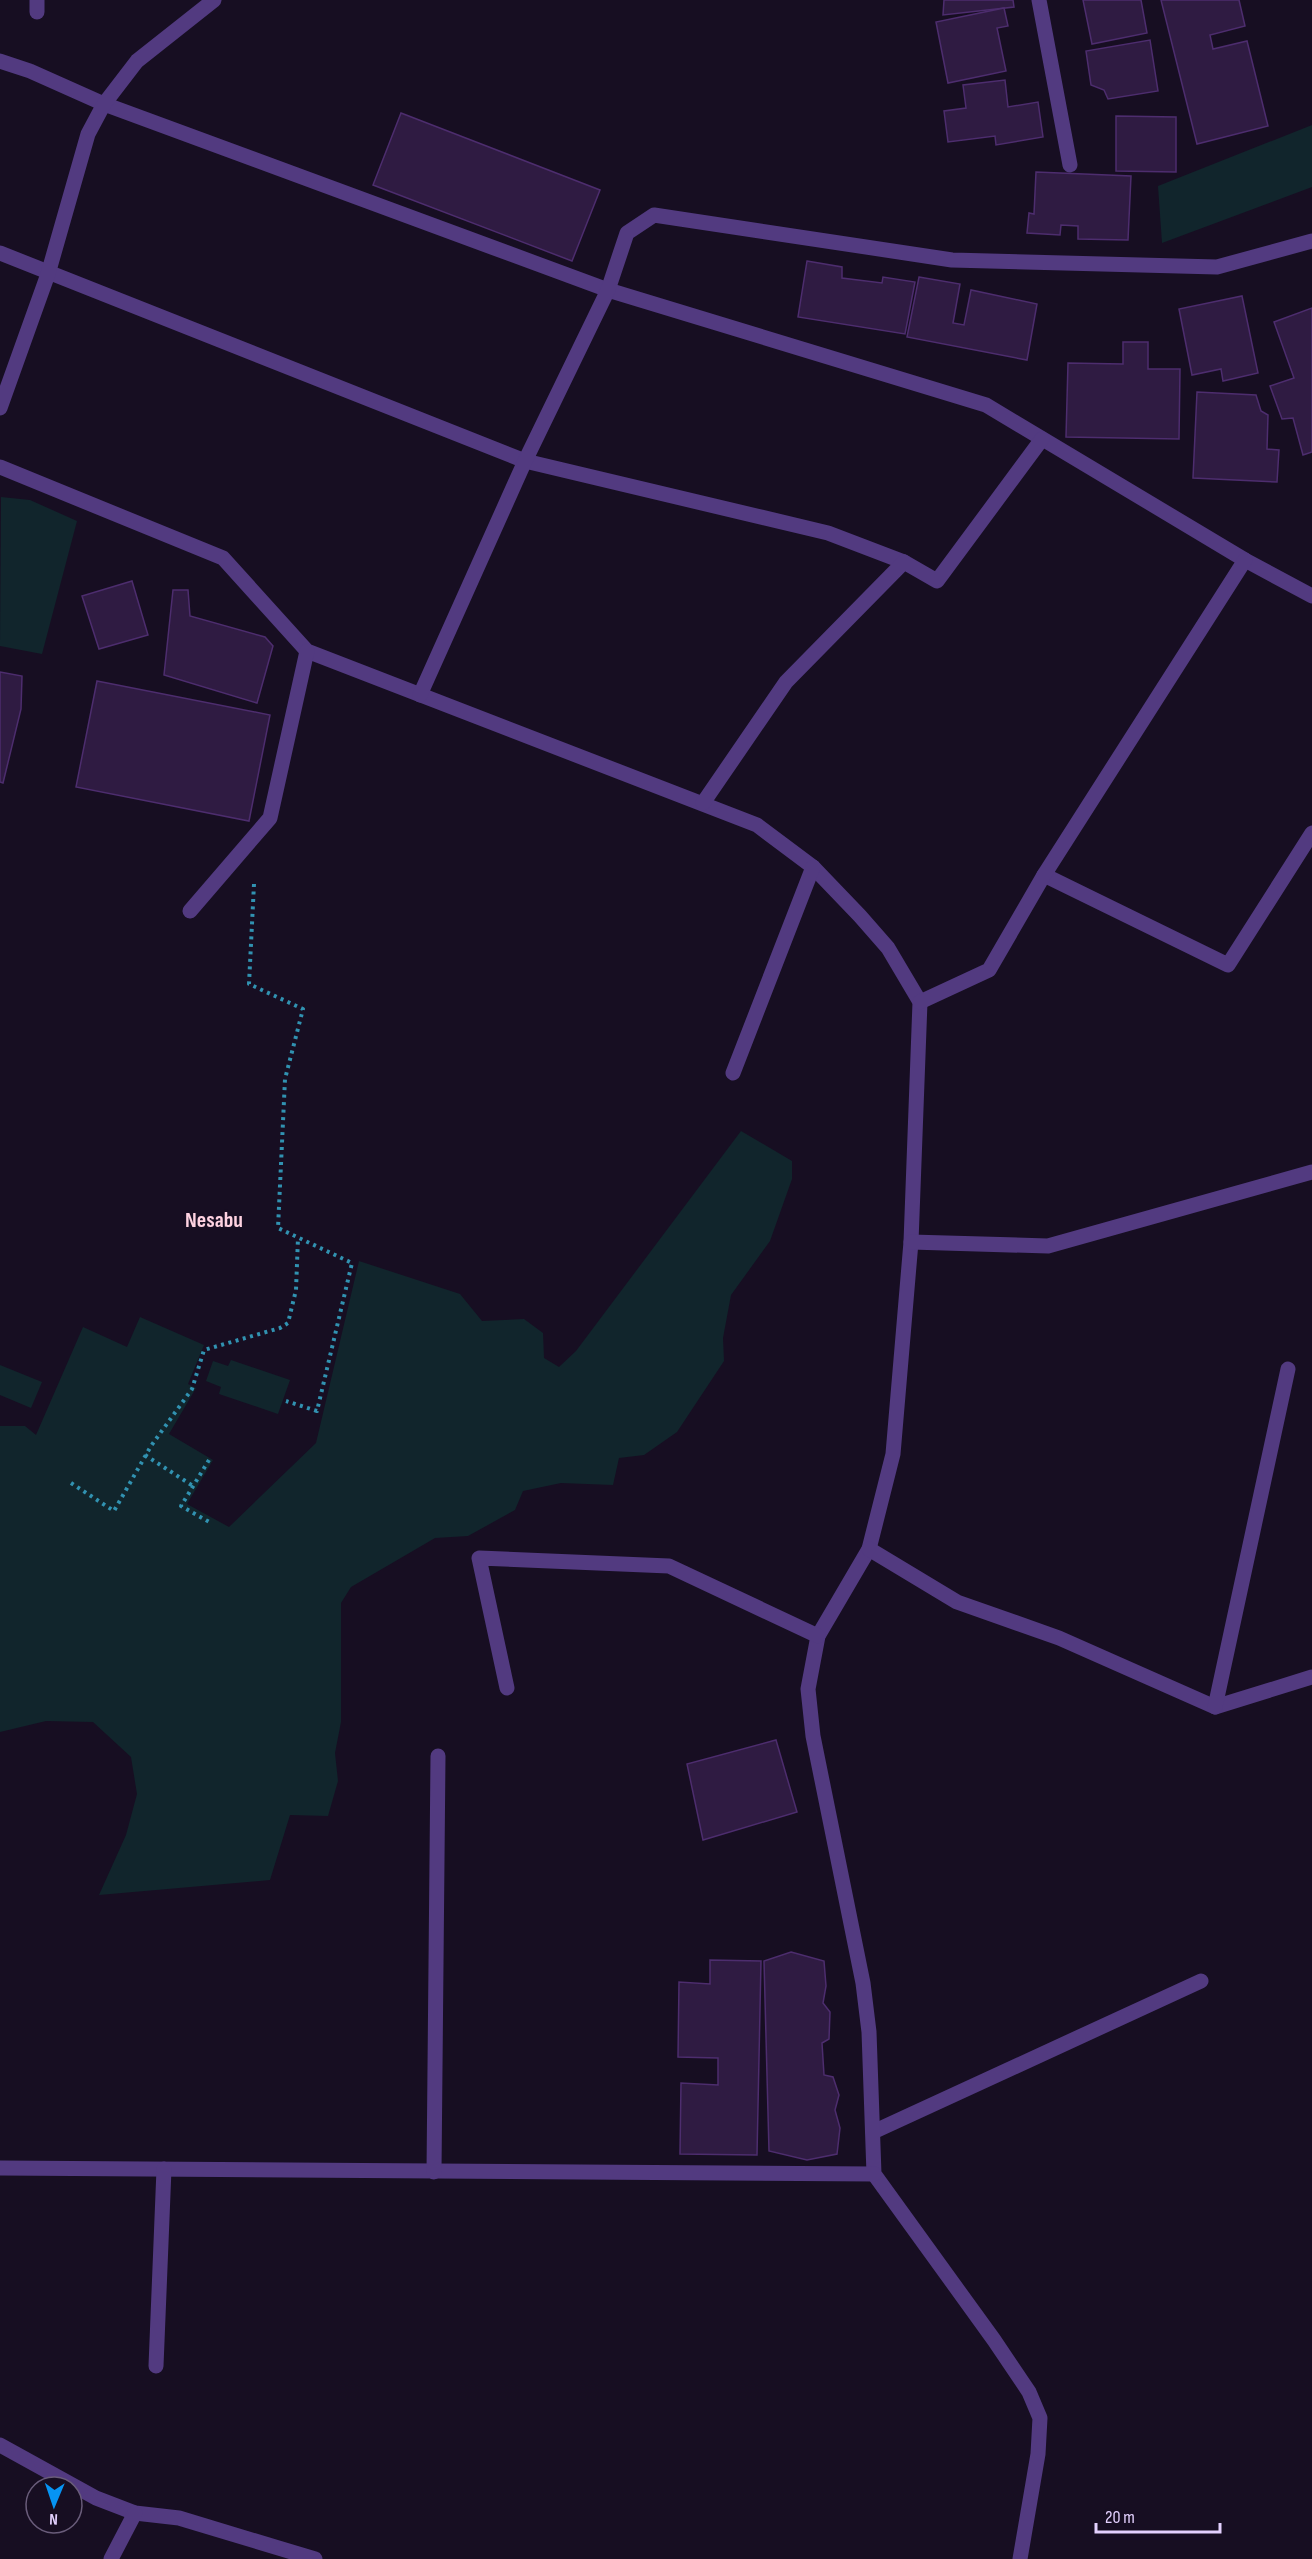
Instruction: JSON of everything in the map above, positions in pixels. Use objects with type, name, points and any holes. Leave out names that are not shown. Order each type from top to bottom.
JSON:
[{"type":"street","points":[[0,408],[48,274],[88,134],[104,104],[137,61],[214,0]]},
{"type":"street","points":[[1038,0],[1070,165]]},
{"type":"street","points":[[0,61],[30,71],[104,104],[608,290],[986,405],[1245,560],[1312,596]]},
{"type":"street","points":[[420,694],[525,461],[608,290],[627,233],[654,215],[952,260],[1217,267],[1312,241]]},
{"type":"street","points":[[0,253],[48,274],[525,461],[828,532],[904,562],[937,581],[1042,438]]},
{"type":"street","points":[[0,467],[223,558],[307,651],[703,802],[757,825],[813,867],[888,948],[920,1002],[911,1242],[893,1454],[869,1549],[818,1636],[808,1689],[813,1736],[863,1983],[869,2032],[874,2174],[994,2340],[1029,2392],[1040,2418],[1038,2454],[1020,2559]]},
{"type":"street","points":[[920,1002],[989,970],[1044,874],[1245,560]]},
{"type":"street","points":[[703,802],[786,682],[904,562]]},
{"type":"street","points":[[190,911],[270,819],[307,651]]},
{"type":"street","points":[[1044,874],[1228,965],[1312,833]]},
{"type":"street","points":[[733,1073],[813,867]]},
{"type":"street","points":[[911,1242],[1048,1246],[1312,1172]]},
{"type":"street","points":[[1215,1707],[1288,1370]]},
{"type":"street","points":[[869,1549],[957,1602],[1059,1638],[1215,1707],[1312,1677]]},
{"type":"street","points":[[507,1688],[479,1558],[669,1566],[818,1636]]},
{"type":"street","points":[[434,2172],[438,1756]]},
{"type":"street","points":[[873,2132],[1201,1981]]},
{"type":"street","points":[[0,2168],[874,2174]]},
{"type":"street","points":[[156,2366],[164,2169]]},
{"type":"street","points":[[0,2445],[96,2498],[135,2513],[179,2518],[280,2554],[315,2559]]},
{"type":"street","points":[[111,2559],[135,2513]]},
{"type":"path","points":[[256,836],[249,984],[303,1009],[285,1079],[278,1228],[352,1263],[317,1411],[286,1401]]},
{"type":"path","points":[[71,1483],[114,1511],[145,1455],[192,1389],[204,1350],[280,1328],[288,1323],[296,1290],[298,1238]]},
{"type":"path","points":[[145,1455],[193,1486]]},
{"type":"path","points":[[208,1460],[181,1506],[211,1522]]},
{"type":"shaded area","points":[[1312,125],[1312,187],[1162,243],[1158,186]]},
{"type":"shaded area","points":[[1,497],[30,500],[77,521],[42,654],[0,646]]},
{"type":"shaded area","points":[[741,1131],[792,1161],[792,1179],[770,1241],[731,1295],[723,1338],[724,1361],[677,1432],[644,1455],[619,1458],[613,1485],[561,1483],[523,1491],[515,1510],[468,1536],[435,1538],[351,1587],[341,1603],[341,1722],[335,1753],[338,1781],[328,1816],[290,1815],[270,1880],[99,1895],[126,1835],[137,1794],[131,1757],[93,1722],[46,1721],[0,1732],[0,1426],[25,1426],[36,1435],[83,1327],[127,1347],[140,1317],[204,1345],[188,1384],[196,1388],[169,1434],[213,1460],[187,1504],[229,1527],[316,1443],[359,1261],[460,1294],[482,1321],[524,1319],[543,1333],[544,1358],[559,1367],[576,1351]]},
{"type":"shaded area","points":[[231,1360],[290,1380],[278,1414],[219,1394],[221,1387],[206,1381],[213,1361],[228,1366]]},
{"type":"shaded area","points":[[0,1365],[42,1382],[31,1408],[0,1395]]},
{"type":"building","points":[[944,0],[1013,0],[1014,7],[943,15]]},
{"type":"building","points":[[1083,0],[1141,0],[1147,33],[1092,44]]},
{"type":"building","points":[[1161,0],[1239,0],[1245,26],[1210,35],[1213,49],[1247,41],[1268,126],[1197,144]]},
{"type":"building","points":[[1004,8],[1008,26],[997,28],[1006,71],[948,83],[936,22]]},
{"type":"building","points":[[1150,40],[1158,91],[1108,99],[1104,90],[1091,85],[1086,51]]},
{"type":"building","points":[[1005,80],[1008,107],[1038,102],[1043,137],[996,145],[995,136],[948,142],[944,111],[966,108],[963,85]]},
{"type":"building","points":[[401,113],[600,190],[572,261],[373,185]]},
{"type":"building","points":[[1116,116],[1176,117],[1176,172],[1116,171]]},
{"type":"building","points":[[1036,172],[1131,176],[1128,240],[1078,239],[1078,226],[1061,225],[1060,235],[1027,233],[1029,213],[1034,214]]},
{"type":"building","points":[[807,261],[842,267],[842,278],[882,283],[883,277],[915,282],[905,334],[798,317]]},
{"type":"building","points":[[919,277],[960,284],[953,323],[964,325],[971,290],[1037,304],[1027,360],[907,337]]},
{"type":"building","points":[[1242,296],[1258,373],[1223,381],[1221,369],[1192,375],[1179,309]]},
{"type":"building","points":[[1312,308],[1312,452],[1303,455],[1293,418],[1282,419],[1270,386],[1294,378],[1274,322]]},
{"type":"building","points":[[1123,342],[1148,342],[1148,369],[1180,369],[1179,439],[1066,437],[1068,363],[1123,364]]},
{"type":"building","points":[[1197,392],[1256,395],[1261,411],[1268,415],[1267,449],[1279,450],[1277,482],[1193,478]]},
{"type":"building","points":[[132,581],[148,635],[99,649],[82,596]]},
{"type":"building","points":[[173,590],[188,590],[190,616],[265,637],[273,646],[257,703],[164,675]]},
{"type":"building","points":[[0,672],[22,676],[21,709],[3,783],[0,782]]},
{"type":"building","points":[[97,681],[270,715],[249,821],[76,787]]},
{"type":"building","points":[[776,1740],[797,1812],[703,1840],[687,1764]]},
{"type":"building","points":[[791,1952],[824,1961],[826,1986],[823,2003],[830,2012],[829,2039],[822,2043],[824,2075],[833,2077],[839,2095],[835,2110],[840,2128],[837,2154],[807,2160],[769,2151],[764,1961]]},
{"type":"building","points":[[710,1960],[761,1961],[757,2155],[680,2154],[681,2083],[718,2085],[718,2058],[678,2057],[679,1982],[710,1984]]},
{"type":"district","name":"Nesabu","points":[[214,1220]]}]
